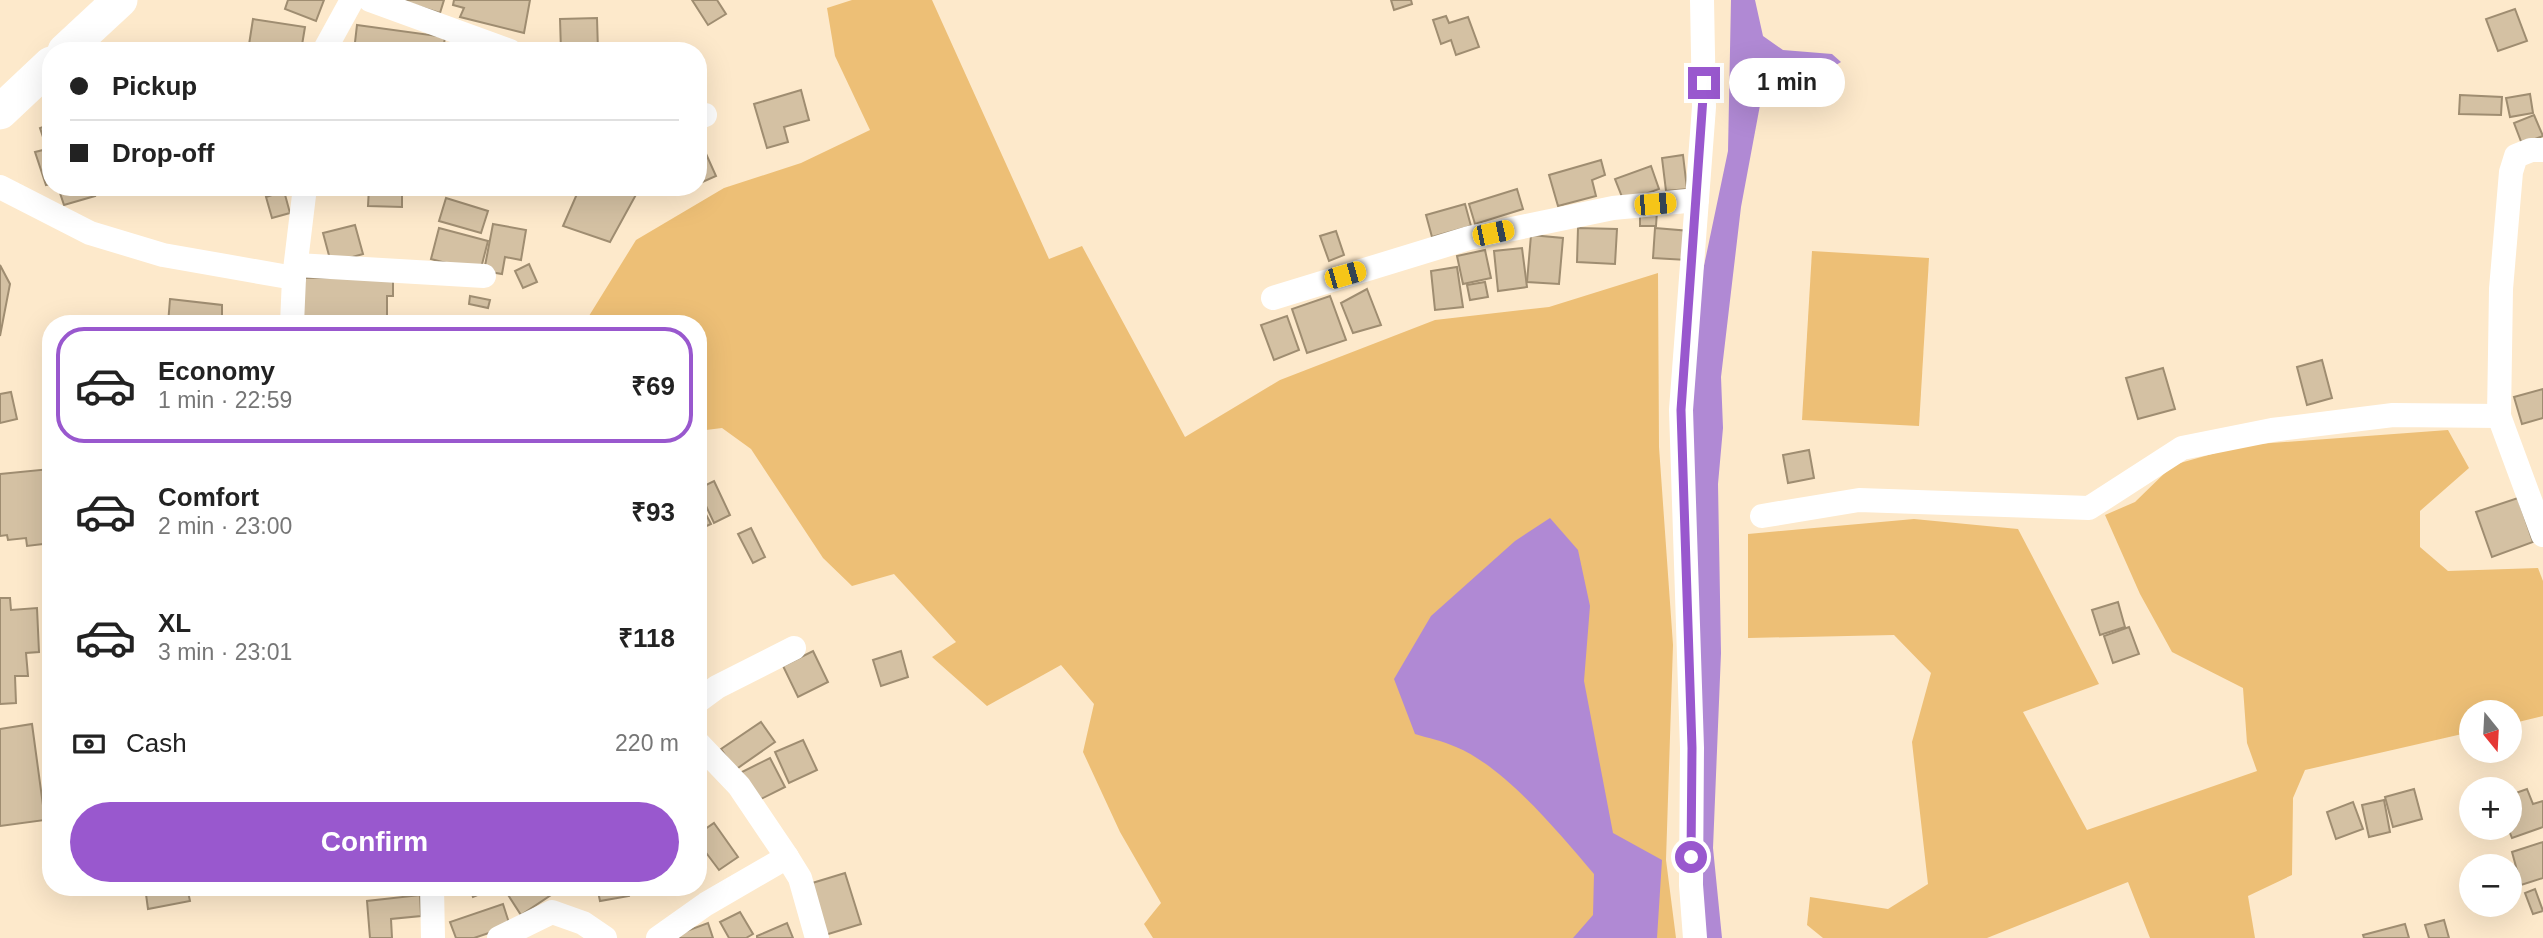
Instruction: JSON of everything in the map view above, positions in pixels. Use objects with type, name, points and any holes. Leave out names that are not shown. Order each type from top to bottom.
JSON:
[{"type":"main road","points":[[75,42],[120,0]]},
{"type":"main road","points":[[0,111],[42,72]]},
{"type":"street","points":[[329,42],[352,0]]},
{"type":"street","points":[[370,0],[485,42]]},
{"type":"street","points":[[1695,938],[1690,884],[1692,748],[1681,410],[1704,107],[1702,0]]},
{"type":"street","points":[[2543,150],[2531,150],[2516,156],[2511,172],[2501,289],[2499,416],[2543,535]]},
{"type":"street","points":[[0,187],[90,233],[163,255],[295,271],[484,276]]},
{"type":"street","points":[[293,315],[304,196]]},
{"type":"street","points":[[1273,298],[1469,238],[1613,208],[1697,200]]},
{"type":"street","points":[[1762,516],[1859,499],[2089,508],[2182,448],[2272,430],[2393,415],[2499,416]]},
{"type":"street","points":[[707,694],[794,648]]},
{"type":"street","points":[[707,752],[739,786],[800,878],[817,938]]},
{"type":"street","points":[[658,938],[706,904],[787,857]]},
{"type":"street","points":[[432,896],[433,938]]},
{"type":"street","points":[[499,938],[552,912],[583,923],[605,938]]},
{"type":"shaded area","points":[[852,0],[932,0],[1049,259],[1082,246],[1185,437],[1280,380],[1435,320],[1549,307],[1658,273],[1659,447],[1673,645],[1666,860],[1676,938],[1153,938],[1144,924],[1161,903],[1120,832],[1083,752],[1094,704],[1061,665],[987,706],[932,657],[956,642],[894,574],[852,586],[823,558],[751,449],[722,428],[707,430],[707,315],[590,315],[636,240],[724,188],[801,163],[870,130],[835,56],[827,8]]},
{"type":"shaded area","points":[[1731,0],[1755,0],[1763,36],[1783,50],[1832,54],[1841,62],[1836,65],[1780,62],[1766,73],[1741,207],[1721,377],[1723,428],[1718,484],[1721,653],[1713,848],[1722,938],[1705,938],[1702,909],[1690,447],[1701,280],[1728,151]]},
{"type":"shaded area","points":[[1812,251],[1929,258],[1919,426],[1802,420]]},
{"type":"shaded area","points":[[2448,430],[2469,468],[2420,511],[2420,547],[2448,571],[2538,568],[2543,581],[2543,716],[2522,721],[2522,700],[2459,700],[2459,735],[2305,770],[2293,798],[2292,875],[2248,896],[2255,938],[2150,938],[2128,882],[1987,938],[1823,938],[1807,925],[1810,897],[1888,909],[1928,884],[1912,742],[1931,673],[1894,635],[1748,638],[1748,534],[1914,519],[2018,529],[2099,684],[2023,712],[2087,830],[2257,771],[2247,743],[2243,688],[2172,652],[2140,594],[2105,515],[2135,502],[2173,465],[2244,445]]},
{"type":"shaded area","points":[[1550,518],[1578,550],[1590,606],[1584,681],[1613,833],[1662,860],[1657,938],[1573,938],[1593,915],[1594,874],[1531,803],[1493,770],[1456,747],[1415,734],[1394,679],[1431,616],[1515,541]]},
{"type":"building","points":[[288,0],[324,0],[316,21],[285,9]]},
{"type":"building","points":[[398,0],[444,0],[440,13]]},
{"type":"building","points":[[454,0],[530,0],[524,33],[460,17],[464,8],[453,5]]},
{"type":"building","points":[[692,0],[717,0],[726,14],[708,25]]},
{"type":"building","points":[[1391,0],[1411,0],[1412,4],[1394,10]]},
{"type":"building","points":[[2515,9],[2527,41],[2498,51],[2486,19]]},
{"type":"building","points":[[1446,16],[1449,23],[1468,17],[1479,47],[1456,55],[1451,40],[1441,44],[1433,20]]},
{"type":"building","points":[[597,18],[598,42],[561,42],[560,19]]},
{"type":"building","points":[[253,19],[305,27],[302,42],[249,42]]},
{"type":"building","points":[[357,25],[445,37],[444,42],[355,42]]},
{"type":"building","points":[[801,90],[809,120],[784,127],[788,142],[767,148],[754,104]]},
{"type":"building","points":[[2530,94],[2533,113],[2510,117],[2506,98]]},
{"type":"building","points":[[2460,95],[2502,97],[2501,115],[2459,114]]},
{"type":"building","points":[[2534,115],[2543,136],[2522,144],[2514,123]]},
{"type":"building","points":[[42,150],[42,173],[35,152]]},
{"type":"building","points":[[1683,155],[1687,189],[1666,191],[1662,158]]},
{"type":"building","points":[[707,156],[716,176],[707,180]]},
{"type":"building","points":[[1601,160],[1605,175],[1592,180],[1596,196],[1558,206],[1549,175]]},
{"type":"building","points":[[1651,166],[1659,189],[1624,202],[1615,179]]},
{"type":"building","points":[[1517,189],[1523,209],[1475,224],[1469,204]]},
{"type":"building","points":[[61,196],[95,196],[64,205]]},
{"type":"building","points":[[285,196],[290,213],[272,218],[266,197]]},
{"type":"building","points":[[369,196],[402,196],[402,207],[368,206]]},
{"type":"building","points":[[576,196],[635,196],[610,242],[563,226]]},
{"type":"building","points":[[446,198],[488,211],[481,233],[439,221]]},
{"type":"building","points":[[1465,204],[1471,226],[1432,237],[1426,215]]},
{"type":"building","points":[[1640,210],[1657,211],[1656,226],[1640,226]]},
{"type":"building","points":[[493,224],[526,230],[521,260],[505,257],[502,274],[484,271]]},
{"type":"building","points":[[355,225],[363,254],[331,263],[323,233]]},
{"type":"building","points":[[439,228],[488,241],[480,272],[431,259]]},
{"type":"building","points":[[1578,228],[1617,229],[1615,264],[1577,262]]},
{"type":"building","points":[[1655,228],[1690,231],[1687,260],[1653,258]]},
{"type":"building","points":[[1336,231],[1344,255],[1329,261],[1320,236]]},
{"type":"building","points":[[1531,235],[1563,238],[1559,284],[1527,282]]},
{"type":"building","points":[[1522,248],[1527,287],[1498,291],[1494,251]]},
{"type":"building","points":[[1485,250],[1491,278],[1463,284],[1457,256]]},
{"type":"building","points":[[529,264],[537,282],[523,288],[515,271]]},
{"type":"building","points":[[0,265],[10,284],[0,336]]},
{"type":"building","points":[[1457,267],[1463,307],[1435,310],[1431,271]]},
{"type":"building","points":[[393,273],[393,296],[387,296],[387,315],[302,315],[302,278],[374,277]]},
{"type":"building","points":[[1485,282],[1488,297],[1470,300],[1467,285]]},
{"type":"building","points":[[1367,289],[1381,325],[1353,333],[1341,303]]},
{"type":"building","points":[[470,296],[490,300],[488,308],[469,304]]},
{"type":"building","points":[[1330,296],[1346,340],[1307,353],[1292,309]]},
{"type":"building","points":[[170,299],[222,305],[222,315],[169,315]]},
{"type":"building","points":[[1287,316],[1299,350],[1274,360],[1261,325]]},
{"type":"building","points":[[2322,360],[2332,398],[2307,405],[2297,367]]},
{"type":"building","points":[[2163,368],[2175,409],[2138,419],[2126,378]]},
{"type":"building","points":[[2543,389],[2543,418],[2522,424],[2514,397]]},
{"type":"building","points":[[11,392],[17,419],[0,423],[0,394]]},
{"type":"building","points":[[1809,450],[1814,478],[1788,483],[1783,455]]},
{"type":"building","points":[[42,470],[42,544],[27,546],[26,538],[8,540],[7,535],[0,536],[0,474]]},
{"type":"building","points":[[714,481],[730,515],[714,523],[707,508],[707,484]]},
{"type":"building","points":[[2518,498],[2533,542],[2492,557],[2476,512]]},
{"type":"building","points":[[751,528],[765,557],[753,563],[738,534]]},
{"type":"building","points":[[0,598],[10,598],[11,610],[37,608],[39,652],[26,653],[28,676],[15,676],[16,703],[0,704]]},
{"type":"building","points":[[2118,602],[2125,627],[2100,635],[2092,610]]},
{"type":"building","points":[[2129,627],[2139,654],[2113,663],[2104,636]]},
{"type":"building","points":[[813,651],[828,682],[798,697],[783,666]]},
{"type":"building","points":[[901,651],[908,677],[881,686],[873,660]]},
{"type":"building","points":[[761,722],[775,742],[735,770],[721,749]]},
{"type":"building","points":[[32,724],[42,798],[42,820],[0,826],[0,729]]},
{"type":"building","points":[[803,740],[817,770],[789,783],[775,752]]},
{"type":"building","points":[[770,758],[785,787],[753,803],[738,774]]},
{"type":"building","points":[[2414,789],[2422,819],[2393,827],[2385,797]]},
{"type":"building","points":[[2527,789],[2533,804],[2543,801],[2543,827],[2522,834],[2522,791]]},
{"type":"building","points":[[2384,800],[2390,832],[2369,837],[2362,805]]},
{"type":"building","points":[[2353,802],[2363,829],[2336,839],[2327,812]]},
{"type":"building","points":[[714,823],[738,857],[719,870],[707,854],[707,828]]},
{"type":"building","points":[[2543,842],[2543,878],[2522,885],[2522,854],[2512,852]]},
{"type":"building","points":[[845,873],[861,924],[825,935],[809,884]]},
{"type":"building","points":[[2535,889],[2543,911],[2533,914],[2525,893]]},
{"type":"building","points":[[146,896],[189,896],[190,901],[148,909]]},
{"type":"building","points":[[420,896],[421,916],[391,919],[392,938],[370,938],[367,901]]},
{"type":"building","points":[[509,896],[550,896],[521,915]]},
{"type":"building","points":[[599,896],[629,896],[600,901]]},
{"type":"building","points":[[503,904],[510,926],[474,938],[456,938],[450,922]]},
{"type":"building","points":[[740,912],[753,934],[746,938],[729,938],[720,922]]},
{"type":"building","points":[[2444,920],[2449,938],[2429,938],[2425,925]]},
{"type":"building","points":[[708,923],[713,938],[673,936]]},
{"type":"building","points":[[787,923],[793,938],[757,938],[757,936]]},
{"type":"building","points":[[2405,924],[2409,938],[2364,938],[2363,935]]},
{"type":"route","points":[[1691,857],[1692,748],[1681,410],[1704,83]]}]
